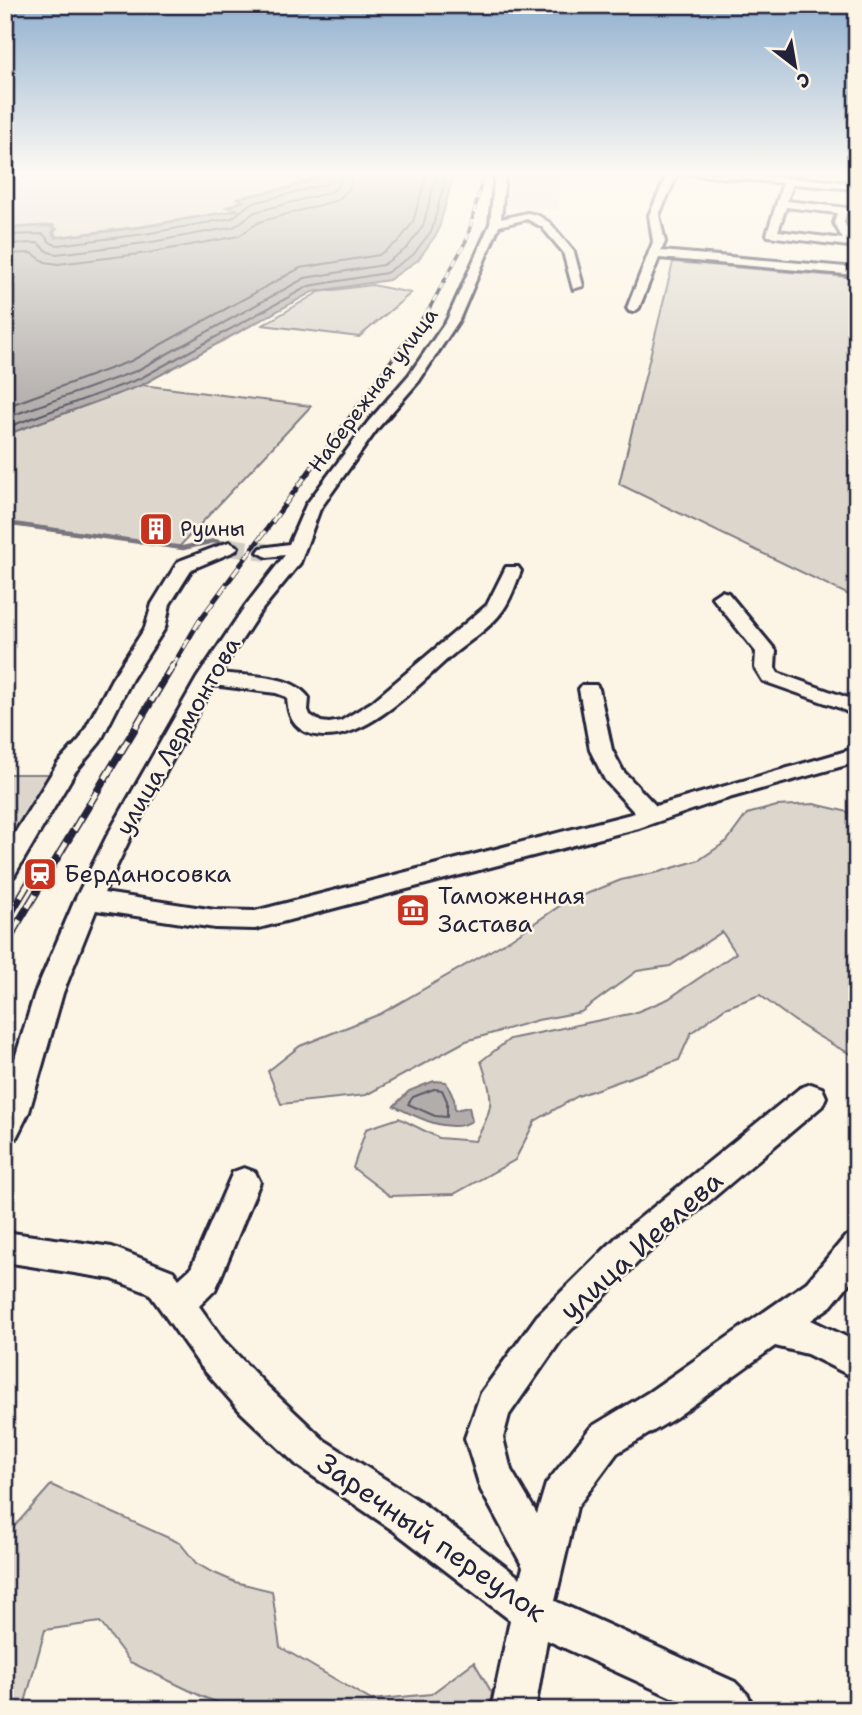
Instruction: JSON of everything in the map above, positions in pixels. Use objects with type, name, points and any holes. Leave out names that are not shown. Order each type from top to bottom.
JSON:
[{"type":"street","name":"Набережная улица","points":[[294,550],[312,509],[373,425],[414,378],[453,320],[483,253]]},
{"type":"street","points":[[567,253],[571,258],[571,274],[577,286]]},
{"type":"street","points":[[634,308],[655,254],[857,272]]},
{"type":"street","points":[[5,870],[66,768],[89,742],[122,679],[155,628],[161,604],[185,565],[229,547]]},
{"type":"street","points":[[267,552],[294,550]]},
{"type":"street","name":"улица Лермонтова","points":[[5,1129],[14,1112],[49,993],[88,900],[125,824],[207,678],[253,609],[291,563],[294,550]]},
{"type":"street","points":[[207,678],[281,687],[294,693],[298,698],[297,710],[302,719],[315,728],[329,730],[348,726],[379,707],[495,608],[512,571]]},
{"type":"street","points":[[720,597],[766,651],[765,668],[770,677],[847,704],[857,711]]},
{"type":"street","points":[[589,689],[601,750],[612,775],[652,816]]},
{"type":"street","points":[[88,900],[215,919],[255,920],[652,816],[710,796],[857,755]]},
{"type":"street","name":"улица Иевлева","points":[[544,1565],[494,1477],[484,1438],[494,1406],[549,1328],[631,1246],[811,1097]]},
{"type":"street","points":[[177,1303],[203,1279],[244,1182]]},
{"type":"street","name":"Заречный переулок","points":[[5,1247],[112,1264],[160,1282],[220,1362],[310,1453],[408,1517],[532,1612],[720,1697],[733,1710]]},
{"type":"street","points":[[513,1710],[532,1612],[560,1498],[604,1440],[663,1405],[819,1294],[857,1248]]},
{"type":"street","points":[[774,1328],[813,1338],[857,1361]]},
{"type":"shaded area","points":[[673,262],[857,278],[857,599],[619,484]]},
{"type":"shaded area","points":[[372,285],[411,293],[359,337],[263,325],[319,292]]},
{"type":"shaded area","points":[[142,385],[311,406],[179,547],[5,522],[5,435]]},
{"type":"shaded area","points":[[5,774],[58,774],[5,861]]},
{"type":"shaded area","points":[[814,804],[857,814],[857,1057],[806,1029],[760,995],[725,1008],[691,1033],[679,1060],[578,1096],[535,1121],[515,1160],[454,1194],[390,1196],[353,1168],[366,1129],[399,1118],[439,1138],[475,1141],[486,1119],[490,1101],[481,1061],[510,1039],[634,1013],[668,999],[736,953],[722,932],[670,966],[637,971],[581,1012],[538,1020],[466,1041],[366,1095],[281,1104],[268,1071],[300,1046],[380,1014],[511,939],[564,903],[621,880],[699,860],[727,841],[747,814],[777,806]]},
{"type":"shaded area","points":[[51,1485],[180,1543],[196,1563],[210,1571],[235,1582],[272,1591],[280,1647],[371,1700],[431,1694],[474,1662],[492,1693],[489,1710],[238,1710],[203,1697],[130,1662],[100,1622],[45,1630],[23,1710],[5,1710],[5,1537]]},
{"type":"water","points":[[5,253],[423,253],[418,260],[389,280],[312,292],[142,385],[5,435]]},
{"type":"water","points":[[434,1081],[446,1082],[454,1099],[455,1110],[469,1107],[472,1121],[463,1125],[443,1125],[394,1106],[409,1091]]},
{"type":"waterway","points":[[5,523],[183,548],[214,541],[232,545]]},
{"type":"tunnel","points":[[229,547],[267,552]]},
{"type":"railway","points":[[318,460],[429,309],[459,253]]},
{"type":"railway","points":[[172,667],[200,620],[319,458]]},
{"type":"railway","points":[[12,933],[173,665]]},
{"type":"railway","points":[[5,923],[31,879]]},
{"type":"railway","points":[[5,945],[13,932]]},
{"type":"place","name":"Руины","points":[[156,529]]},
{"type":"place","name":"Берданосовка","points":[[40,874]]},
{"type":"place","name":"Таможенная Застава","points":[[413,910]]}]
